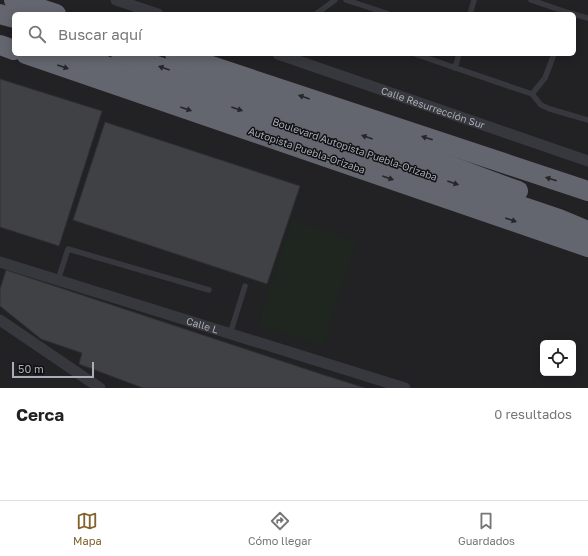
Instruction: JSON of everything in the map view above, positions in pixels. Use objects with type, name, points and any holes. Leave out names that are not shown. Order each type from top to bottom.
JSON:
[{"type":"highway","points":[[14,0],[50,12]]},
{"type":"highway","points":[[0,14],[12,17]]},
{"type":"highway","points":[[0,32],[12,35]]},
{"type":"highway","points":[[0,45],[12,49]]},
{"type":"highway","name":"Autopista Puebla-Orizaba","points":[[32,56],[588,247]]},
{"type":"highway","points":[[88,56],[123,60]]},
{"type":"highway","points":[[181,56],[588,191]]},
{"type":"highway","name":"Boulevard Autopista Puebla-Orizaba","points":[[123,60],[407,150],[588,216]]},
{"type":"highway","name":"Boulevard Autopista Puebla-Orizaba","points":[[123,60],[559,219],[588,231]]},
{"type":"street","points":[[116,0],[152,12]]},
{"type":"street","name":"Calle Resurrección Sur","points":[[284,56],[588,160]]},
{"type":"street","name":"Calle L","points":[[0,262],[405,388]]},
{"type":"street","points":[[0,320],[100,388]]},
{"type":"lane","points":[[319,12],[335,0]]},
{"type":"lane","points":[[346,0],[383,12]]},
{"type":"lane","points":[[471,12],[474,0]]},
{"type":"lane","points":[[532,0],[566,12]]},
{"type":"lane","points":[[576,15],[588,18]]},
{"type":"lane","points":[[421,56],[532,94],[541,105],[545,107],[588,120]]},
{"type":"lane","points":[[455,68],[458,56]]},
{"type":"lane","points":[[532,94],[545,78],[553,56]]},
{"type":"lane","points":[[58,280],[68,249],[209,290]]},
{"type":"lane","points":[[230,334],[244,286]]},
{"type":"shaded area","points":[[0,0],[588,0],[588,388],[0,388]]},
{"type":"shaded area","points":[[292,220],[357,241],[323,346],[258,325]]},
{"type":"building","points":[[0,79],[102,111],[59,246],[0,227]]},
{"type":"building","points":[[105,122],[300,186],[267,284],[73,220]]},
{"type":"building","points":[[6,270],[365,388],[143,388],[79,364],[82,353],[41,339],[0,306],[0,289]]}]
